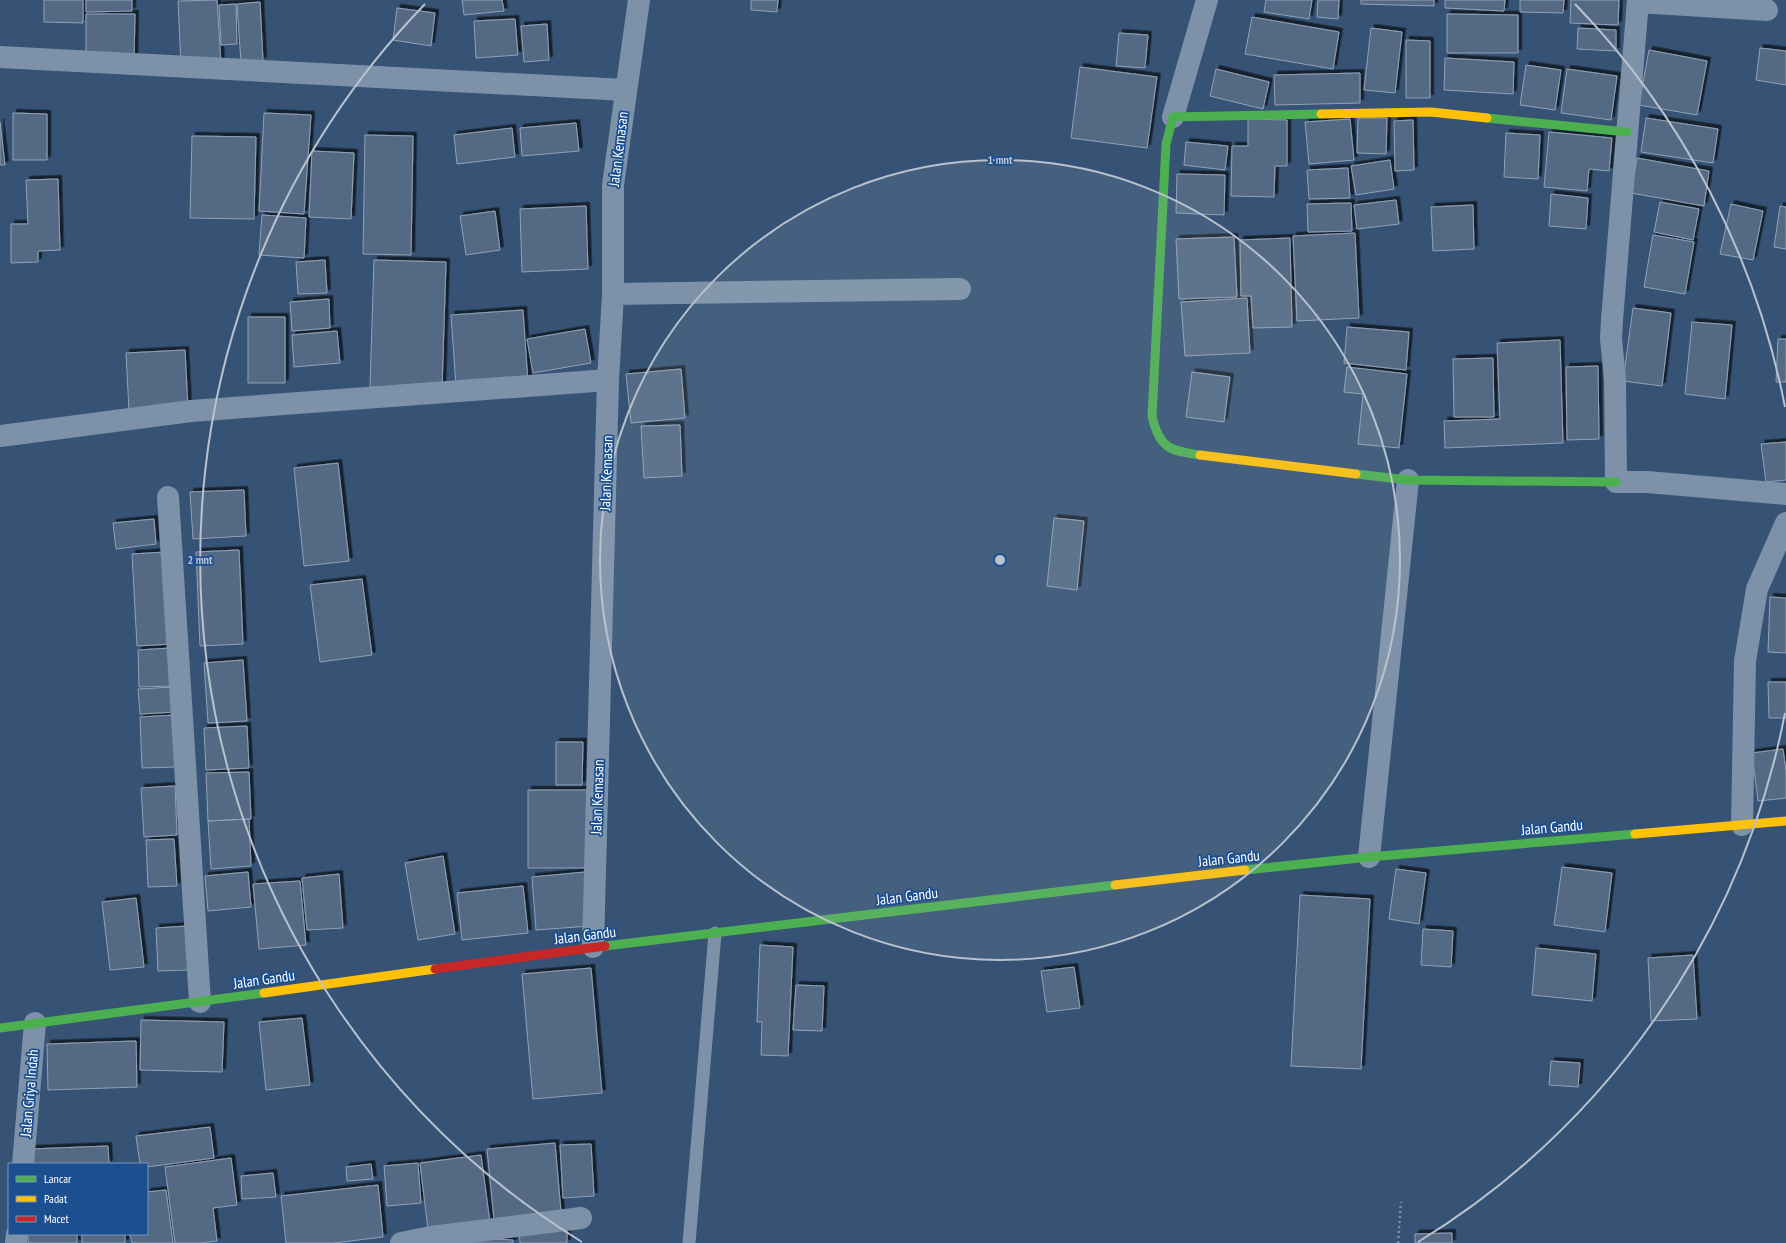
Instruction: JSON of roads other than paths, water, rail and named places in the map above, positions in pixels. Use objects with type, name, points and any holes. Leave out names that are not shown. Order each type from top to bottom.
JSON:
[{"type":"street","name":"Jalan Kemasan","points":[[593,948],[608,380],[613,294],[613,185],[625,90],[639,0]]},
{"type":"street","points":[[1207,0],[1166,144],[1152,416],[1154,428],[1159,439],[1166,447],[1185,454],[1408,480],[1647,482],[1786,494]]},
{"type":"street","points":[[1616,482],[1615,379],[1611,338],[1638,1],[1767,10]]},
{"type":"street","points":[[0,57],[625,90]]},
{"type":"street","points":[[1173,117],[1431,112],[1628,132]]},
{"type":"street","points":[[613,294],[960,289]]},
{"type":"street","points":[[0,436],[191,411],[608,380]]},
{"type":"street","points":[[1369,857],[1408,480]]},
{"type":"street","points":[[168,497],[200,1002]]},
{"type":"street","points":[[1742,825],[1745,661],[1757,589],[1786,523]]},
{"type":"street","name":"Jalan Gandu","points":[[0,1028],[593,948],[1186,877],[1369,857],[1786,821]]},
{"type":"street","name":"Jalan Griya Indah","points":[[23,1163],[34,1023]]},
{"type":"street","points":[[401,1243],[581,1218]]},
{"type":"lane","points":[[689,1243],[715,933]]}]
